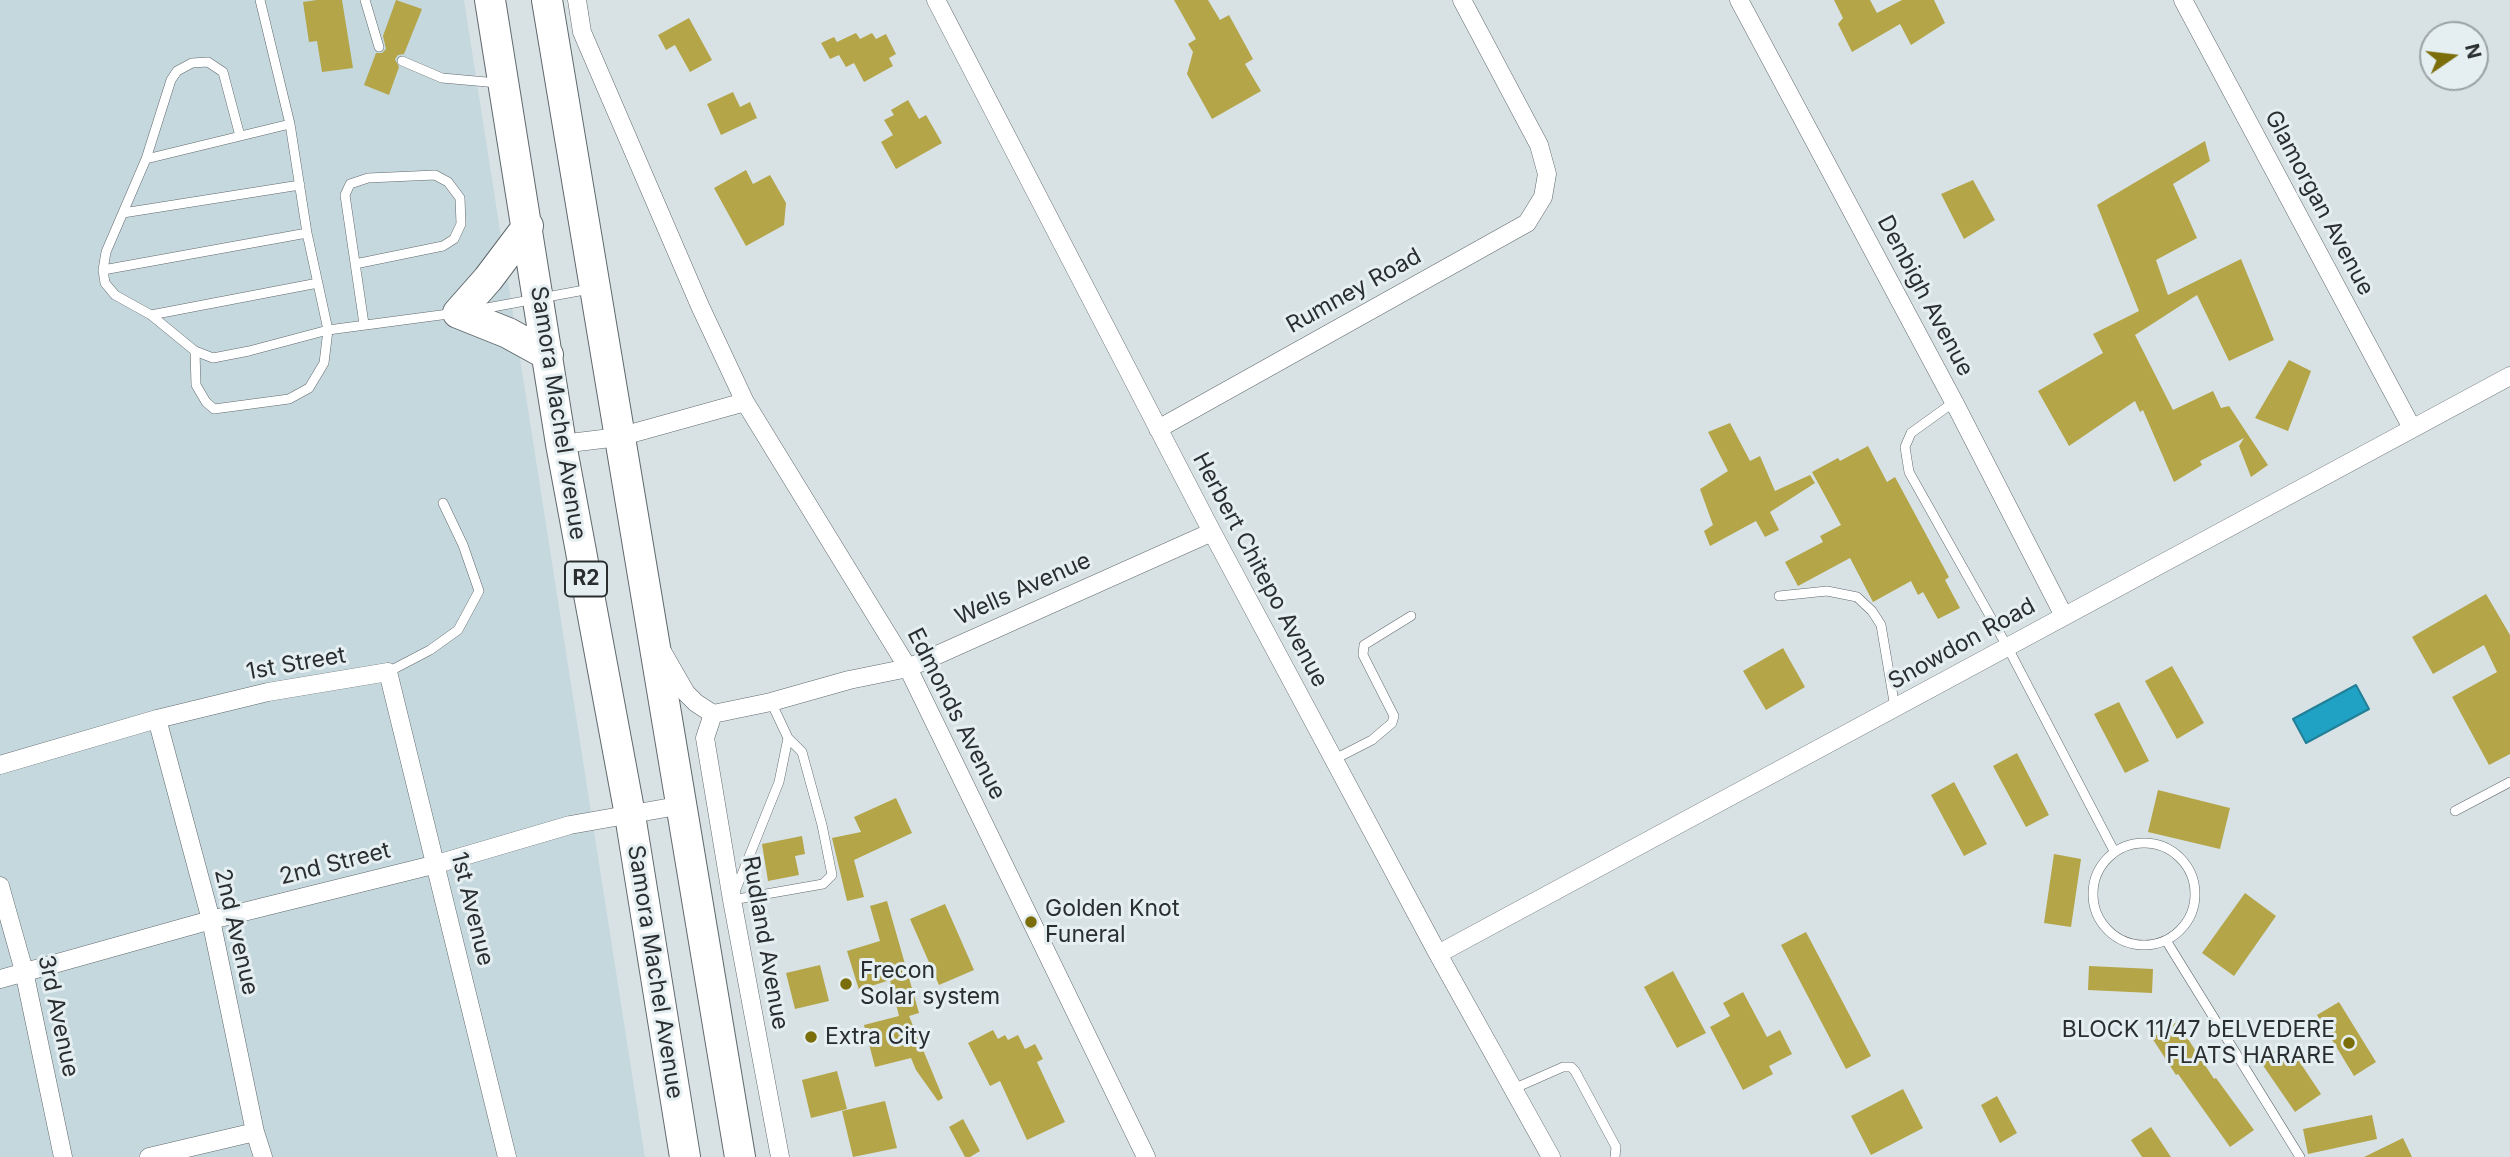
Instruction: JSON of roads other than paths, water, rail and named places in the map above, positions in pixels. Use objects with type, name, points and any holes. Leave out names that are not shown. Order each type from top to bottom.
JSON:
[{"type":"highway","name":"Samora Machel Avenue","points":[[490,0],[561,444],[630,814],[685,1157]]},
{"type":"highway","name":"R2","points":[[547,0],[740,1157]]},
{"type":"highway","points":[[527,226],[495,270],[458,313],[508,333],[548,355]]},
{"type":"street","name":"Edmonds Avenue","points":[[577,0],[582,32],[700,306],[745,402],[908,668],[1146,1157]]},
{"type":"street","name":"Herbert Chitepo Avenue","points":[[936,0],[1333,760],[1551,1157]]},
{"type":"street","name":"Rumney Road","points":[[1158,429],[1527,223],[1543,197],[1547,174],[1539,145],[1462,0]]},
{"type":"street","name":"Denbigh Avenue","points":[[1739,0],[1954,402],[2064,616]]},
{"type":"street","name":"Glamorgan Avenue","points":[[2183,0],[2412,428]]},
{"type":"street","name":"Snowdon Road","points":[[1438,954],[2510,376]]},
{"type":"street","points":[[561,444],[619,437],[745,402]]},
{"type":"street","name":"Wells Avenue","points":[[713,714],[908,668],[1212,532]]},
{"type":"street","points":[[654,637],[686,693],[713,714]]},
{"type":"street","name":"1st Street","points":[[0,765],[156,719],[268,692],[388,672]]},
{"type":"street","name":"1st Avenue","points":[[388,672],[507,1157]]},
{"type":"street","name":"Rudland Avenue","points":[[713,714],[705,738],[780,1157]]},
{"type":"street","name":"2nd Avenue","points":[[156,719],[211,920],[255,1132],[263,1157]]},
{"type":"street","name":"2nd Street","points":[[0,979],[211,920],[437,864],[570,825],[683,805]]},
{"type":"street","name":"3rd Avenue","points":[[0,886],[24,971],[63,1157]]},
{"type":"street","points":[[149,1157],[255,1132]]},
{"type":"lane","points":[[195,351],[195,385],[214,409],[289,399],[309,388],[324,363],[328,330],[307,233],[290,124],[260,0]]},
{"type":"lane","points":[[365,0],[379,47]]},
{"type":"lane","points":[[402,61],[442,78],[504,84]]},
{"type":"lane","points":[[240,136],[223,72],[208,62],[192,62],[177,71],[171,80],[146,159],[106,252],[103,270],[105,283],[115,295],[151,315],[195,351],[213,358],[328,330],[458,313],[595,288]]},
{"type":"lane","points":[[146,159],[290,124]]},
{"type":"lane","points":[[355,264],[443,246],[454,239],[461,224],[460,198],[448,182],[435,175],[368,178],[350,184],[345,195],[363,324]]},
{"type":"lane","points":[[123,212],[300,185]]},
{"type":"lane","points":[[103,270],[307,233]]},
{"type":"lane","points":[[151,315],[318,283]]},
{"type":"lane","points":[[1954,402],[1911,433],[1905,447],[1909,472],[2008,648],[2114,851]]},
{"type":"lane","name":"1st Street","points":[[388,672],[430,650],[458,630],[479,591],[463,545],[443,503]]},
{"type":"lane","points":[[1779,596],[1827,591],[1857,597],[1872,611],[1881,625],[1895,708]]},
{"type":"lane","points":[[1333,760],[1372,740],[1392,723],[1394,716],[1363,655],[1364,645],[1411,616]]},
{"type":"lane","points":[[732,900],[823,884],[832,875],[822,825],[802,752],[788,738],[771,702]]},
{"type":"lane","points":[[732,900],[779,782],[788,738]]},
{"type":"lane","points":[[2455,811],[2510,782]]},
{"type":"lane","points":[[2141,842],[2169,848],[2189,868],[2197,896],[2188,923],[2167,942],[2136,946],[2109,933],[2098,915],[2093,906],[2095,876],[2114,851],[2141,842]]},
{"type":"lane","points":[[2167,942],[2300,1157]]},
{"type":"lane","points":[[1513,1089],[1563,1067],[1570,1067],[1616,1147],[1615,1157]]},
{"type":"water","points":[[2356,685],[2369,709],[2306,743],[2293,719]]},
{"type":"place","name":"Golden Knot Funeral","points":[[1031,922]]},
{"type":"place","name":"Frecon Solar system","points":[[846,984]]},
{"type":"place","name":"Extra City","points":[[811,1037]]},
{"type":"place","name":"BLOCK 11/47 bELVEDERE FLATS HARARE","points":[[2349,1043]]}]
